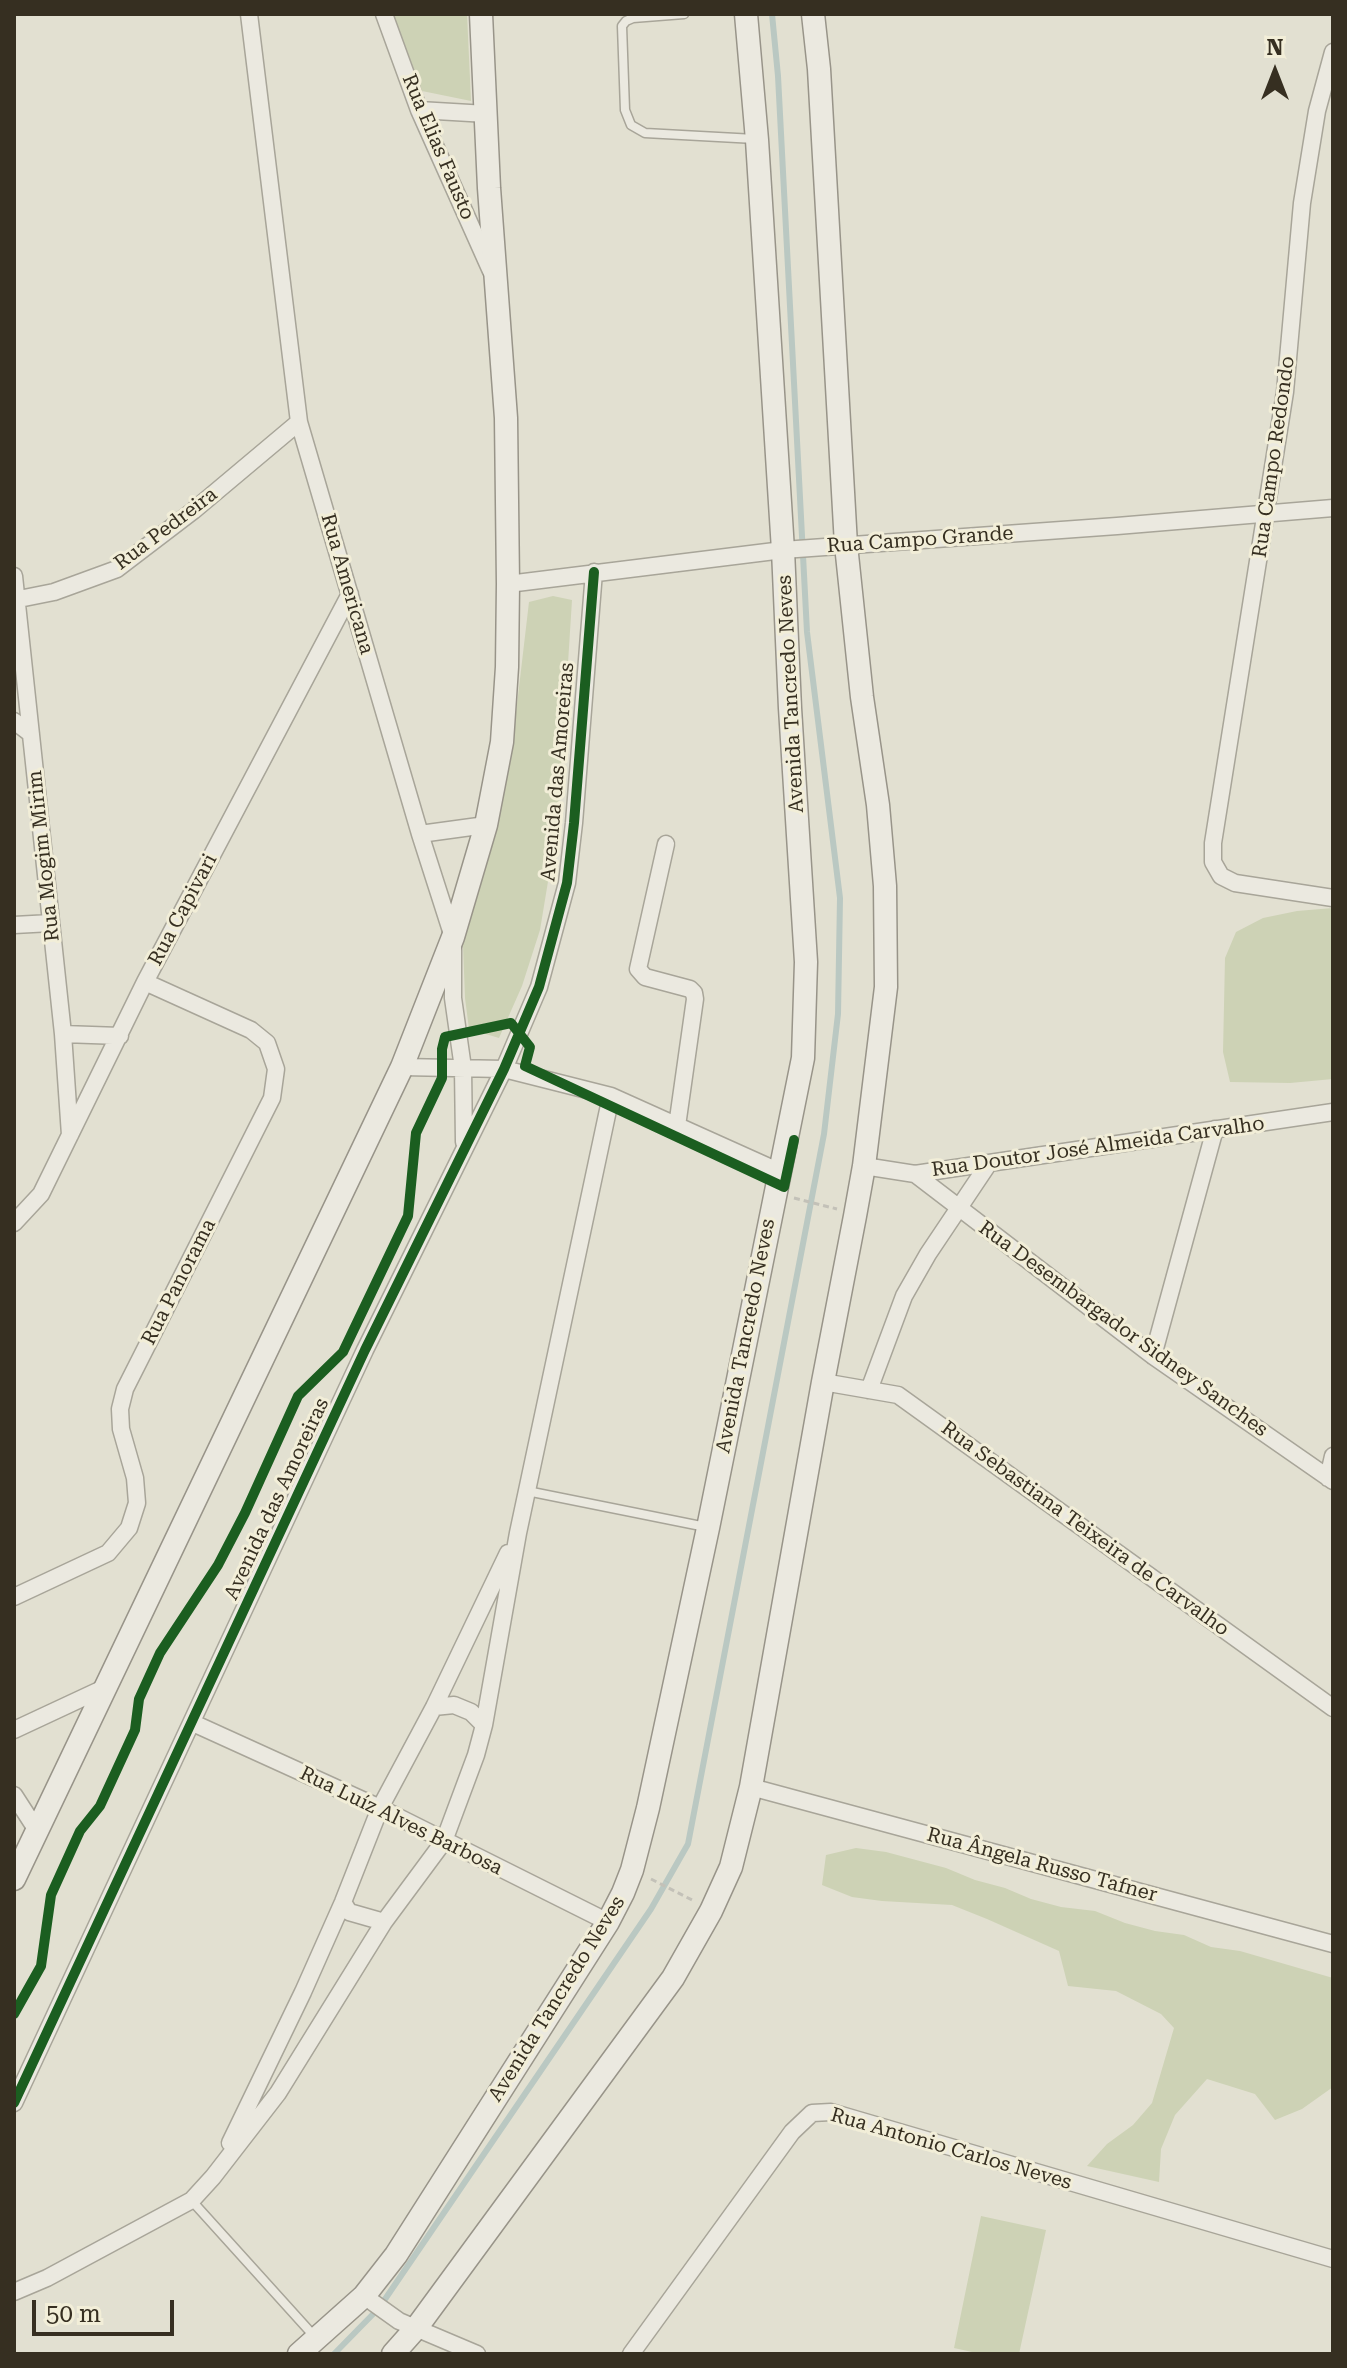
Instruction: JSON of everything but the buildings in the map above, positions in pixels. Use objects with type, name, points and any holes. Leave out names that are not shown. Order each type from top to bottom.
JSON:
[{"type":"main road","points":[[14,1879],[402,1067],[453,937],[486,825],[497,779],[505,717],[508,584],[506,418],[481,14]]},
{"type":"main road","name":"Avenida Tancredo Neves","points":[[299,2354],[368,2300],[608,1922],[632,1870],[708,1528],[803,1058],[806,962],[790,708],[788,550],[746,14]]},
{"type":"main road","points":[[393,2354],[408,2324],[673,1978],[711,1911],[731,1867],[751,1787],[864,1166],[886,987],[886,899],[878,805],[839,545],[819,69],[813,14]]},
{"type":"street","name":"Rua Americana","points":[[249,14],[299,422],[453,937],[453,998],[463,1068],[464,1147]]},
{"type":"street","name":"Rua Elias Fausto","points":[[384,14],[419,110],[495,279]]},
{"type":"street","name":"Rua Campo Redondo","points":[[1333,52],[1317,111],[1302,203],[1285,392],[1213,843],[1213,862],[1221,876],[1235,883],[1333,898]]},
{"type":"street","points":[[419,110],[487,114]]},
{"type":"street","name":"Rua Pedreira","points":[[15,600],[54,592],[117,569],[193,511],[299,422]]},
{"type":"street","name":"Rua Campo Grande","points":[[508,584],[839,545],[1333,508]]},
{"type":"street","name":"Avenida das Amoreiras","points":[[14,2103],[365,1350],[504,1069],[539,987],[567,883],[594,572]]},
{"type":"street","name":"Rua Mogim Mirim","points":[[14,576],[63,1034],[70,1137]]},
{"type":"street","name":"Rua Capivari","points":[[14,1223],[41,1194],[145,982],[350,594]]},
{"type":"street","points":[[14,721],[31,734]]},
{"type":"street","points":[[420,834],[486,825]]},
{"type":"street","points":[[666,844],[638,969],[645,977],[690,989],[694,993],[677,1126]]},
{"type":"street","points":[[14,925],[51,923]]},
{"type":"street","name":"Rua Panorama","points":[[14,1597],[108,1553],[129,1528],[137,1503],[135,1478],[121,1429],[120,1409],[125,1389],[272,1098],[276,1069],[267,1043],[251,1030],[145,982]]},
{"type":"street","points":[[63,1034],[120,1036]]},
{"type":"street","points":[[402,1067],[504,1069],[611,1096],[780,1172]]},
{"type":"street","points":[[14,2292],[47,2278],[192,2200],[278,2093],[384,1922],[444,1841],[484,1725],[518,1533],[611,1096]]},
{"type":"street","name":"Rua Doutor José Almeida Carvalho","points":[[864,1166],[915,1174],[1333,1112]]},
{"type":"street","points":[[1153,1356],[1215,1129]]},
{"type":"street","points":[[869,1390],[904,1296],[989,1163]]},
{"type":"street","name":"Rua Desembargador Sidney Sanches","points":[[915,1174],[1153,1356],[1331,1480]]},
{"type":"street","name":"Rua Sebastiana Teixeira de Carvalho","points":[[823,1382],[898,1395],[1333,1708]]},
{"type":"street","points":[[1331,1480],[1333,1456]]},
{"type":"street","points":[[213,2177],[303,1992],[380,1808],[434,1707],[518,1533]]},
{"type":"street","points":[[14,1730],[104,1688]]},
{"type":"street","points":[[434,1707],[454,1705],[471,1712],[484,1725]]},
{"type":"street","name":"Rua Luíz Alves Barbosa","points":[[193,1723],[380,1808],[608,1922]]},
{"type":"street","name":"Rua Ângela Russo Tafner","points":[[751,1787],[1333,1944]]},
{"type":"street","points":[[14,1795],[36,1829]]},
{"type":"street","points":[[343,1902],[349,1912],[384,1922]]},
{"type":"street","name":"Rua Antonio Carlos Neves","points":[[631,2354],[792,2132],[812,2113],[831,2112],[1333,2259]]},
{"type":"street","points":[[368,2300],[408,2324],[477,2354]]},
{"type":"lane","points":[[684,14],[633,18],[622,26],[625,110],[631,125],[645,133],[757,140]]},
{"type":"lane","points":[[527,1490],[708,1528]]},
{"type":"lane","points":[[192,2200],[318,2339]]},
{"type":"path","points":[[790,1197],[828,1206]]},
{"type":"path","points":[[640,1875],[684,1894]]},
{"type":"green space","points":[[393,14],[467,14],[471,101],[422,91]]},
{"type":"green space","points":[[553,596],[572,600],[558,821],[540,930],[522,986],[499,1038],[469,1029],[462,918],[495,831],[510,764],[529,602]]},
{"type":"green space","points":[[1333,908],[1333,1079],[1290,1083],[1230,1082],[1223,1052],[1225,958],[1236,932],[1263,918]]},
{"type":"green space","points":[[856,1848],[886,1852],[946,1868],[1031,1899],[1095,1911],[1125,1923],[1184,1935],[1211,1947],[1240,1951],[1333,1978],[1333,2087],[1302,2109],[1275,2120],[1255,2094],[1207,2079],[1175,2115],[1161,2149],[1159,2182],[1087,2166],[1107,2144],[1133,2125],[1152,2103],[1174,2028],[1161,2014],[1116,1991],[1068,1986],[1059,1951],[987,1919],[952,1905],[852,1897],[822,1885],[826,1855]]},
{"type":"green space","points":[[981,2216],[1046,2230],[1019,2354],[981,2354],[954,2348]]},
{"type":"waterway","points":[[334,2354],[379,2308],[651,1909],[688,1844],[824,1134],[838,1014],[840,898],[807,632],[778,76],[772,14]]},
{"type":"cycle path","points":[[14,2103],[365,1350],[504,1069],[539,987],[567,883],[594,572]]},
{"type":"cycle path","points":[[14,2014],[41,1966],[51,1895],[80,1831],[100,1806],[135,1730],[139,1699],[160,1653],[218,1565],[298,1396],[343,1352],[408,1216],[416,1133],[442,1078],[445,1037],[511,1023],[530,1047],[525,1066],[784,1187],[794,1140]]}]
